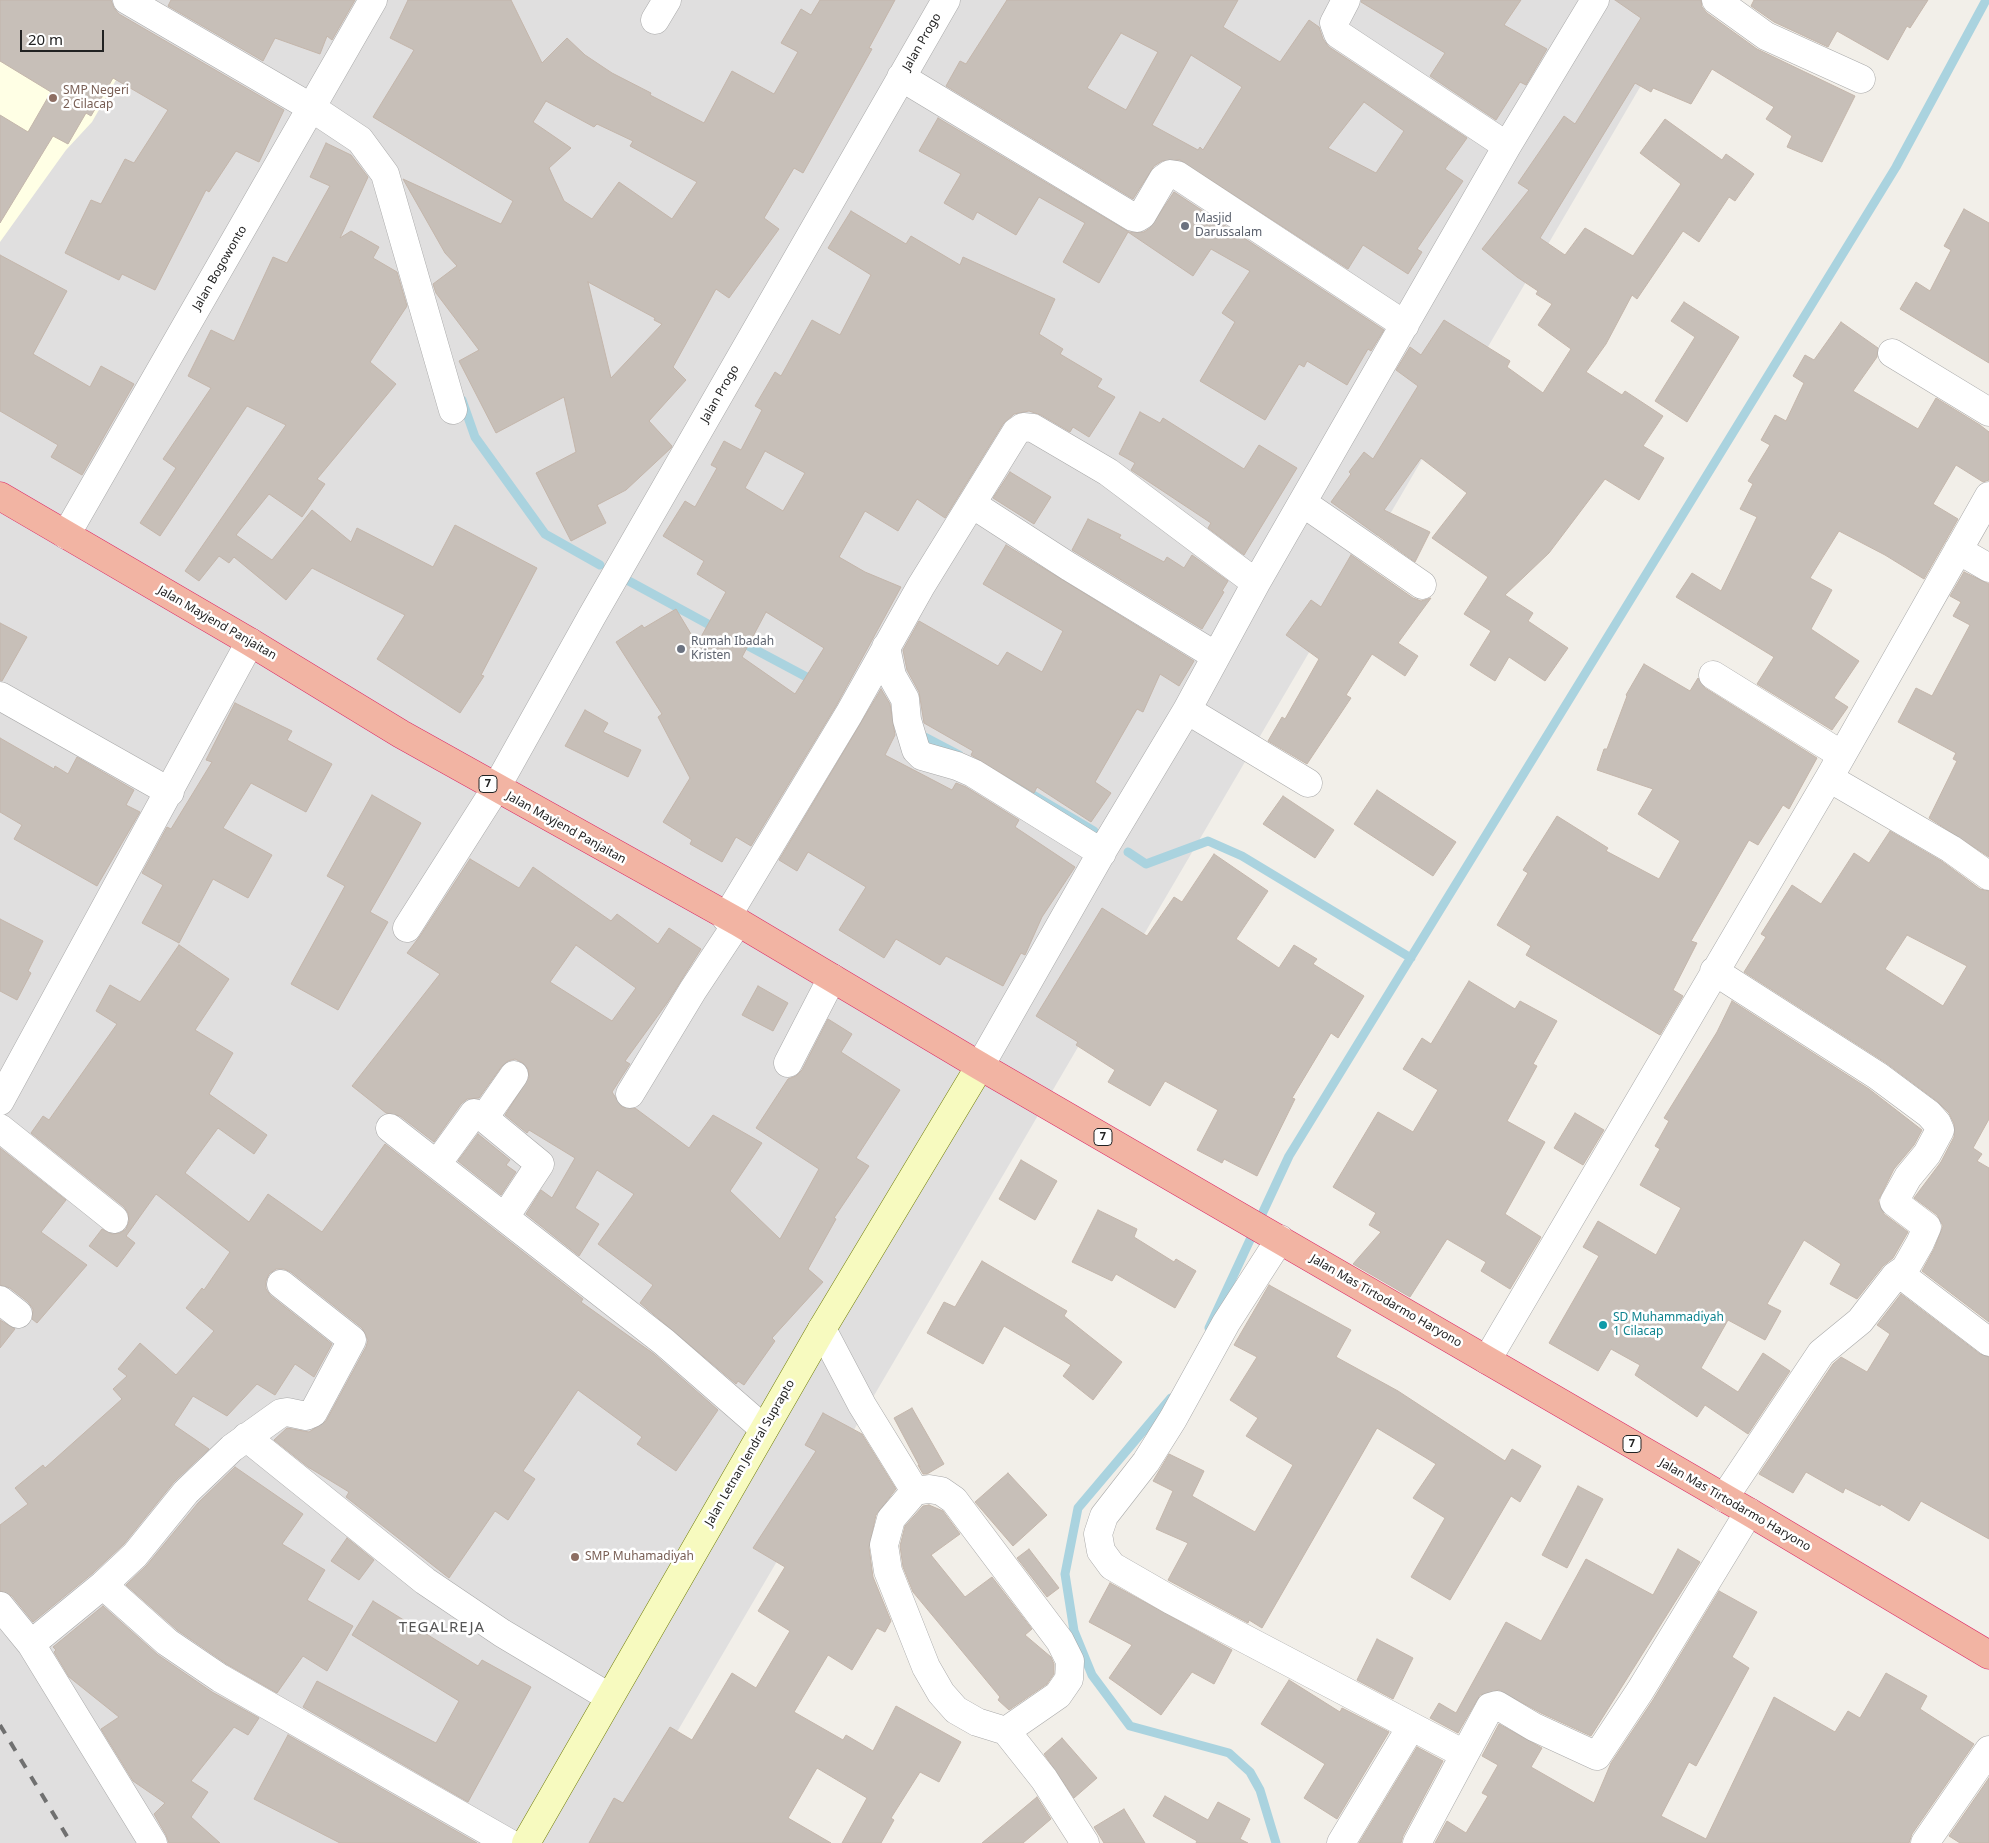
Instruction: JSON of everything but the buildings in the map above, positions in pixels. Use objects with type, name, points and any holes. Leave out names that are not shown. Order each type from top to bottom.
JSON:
[{"type":"highway","name":"Jalan Mayjend Panjaitan","points":[[0,496],[250,642],[401,734],[732,920],[980,1066]]},
{"type":"highway","name":"7","points":[[980,1066],[1277,1238]]},
{"type":"highway","name":"Jalan Mas Tirtodarmo Haryono","points":[[1277,1238],[1749,1512],[1989,1655]]},
{"type":"main road","name":"Jalan Letnan Jendral Suprapto","points":[[526,1843],[822,1329],[980,1066]]},
{"type":"street","points":[[127,0],[312,108],[360,140],[385,174],[453,410]]},
{"type":"street","name":"Jalan Bogowonto","points":[[66,535],[373,0]]},
{"type":"street","name":"Jalan Progo","points":[[407,928],[496,788],[946,0]]},
{"type":"street","points":[[1346,0],[1334,23],[1338,34],[1507,146]]},
{"type":"street","points":[[980,1066],[1102,853],[1187,710],[1256,583],[1507,146],[1595,0]]},
{"type":"street","points":[[1716,0],[1766,36],[1861,79]]},
{"type":"street","points":[[901,77],[1133,217],[1138,218],[1142,215],[1164,179],[1170,174],[1178,174],[1405,325]]},
{"type":"street","points":[[1892,353],[1989,412]]},
{"type":"street","points":[[630,1094],[697,983],[886,647],[1016,432],[1023,428],[1033,428],[1108,472],[1256,583]]},
{"type":"street","points":[[1487,1360],[1835,766],[1989,496]]},
{"type":"street","points":[[1303,503],[1422,586]]},
{"type":"street","points":[[972,504],[1068,566],[1216,656]]},
{"type":"street","points":[[1958,550],[1989,568]]},
{"type":"street","points":[[0,1101],[250,642]]},
{"type":"street","points":[[886,647],[892,676],[905,699],[916,750],[922,756],[957,766],[973,773],[1102,853]]},
{"type":"street","points":[[1713,674],[1835,766],[1989,876]]},
{"type":"street","points":[[0,696],[170,792]]},
{"type":"street","points":[[1187,710],[1308,783]]},
{"type":"street","points":[[1714,971],[1878,1076],[1938,1123],[1940,1130],[1937,1139],[1912,1170],[1894,1202],[1927,1227],[1920,1243],[1900,1274],[1895,1276],[1860,1321],[1821,1352],[1724,1498]]},
{"type":"street","points":[[788,1063],[832,978]]},
{"type":"street","points":[[484,1118],[514,1075]]},
{"type":"street","points":[[437,1164],[474,1113],[484,1118],[540,1164],[505,1217]]},
{"type":"street","points":[[0,1128],[114,1220]]},
{"type":"street","points":[[390,1128],[664,1342],[764,1429]]},
{"type":"street","points":[[1277,1238],[1226,1323],[1173,1419],[1146,1462],[1104,1516],[1098,1534],[1101,1551],[1112,1566],[1171,1600],[1464,1754]]},
{"type":"street","points":[[1900,1274],[1989,1342]]},
{"type":"street","points":[[31,1644],[103,1585],[135,1555],[191,1486],[246,1437],[281,1413],[287,1412],[306,1416],[313,1413],[352,1340],[281,1284]]},
{"type":"street","points":[[822,1329],[862,1405],[915,1491]]},
{"type":"street","points":[[246,1437],[425,1581],[502,1633],[609,1698]]},
{"type":"street","points":[[995,1727],[1058,1694],[1069,1679],[1070,1660],[1048,1627],[954,1500],[935,1490],[915,1491],[891,1519],[884,1545],[888,1571],[926,1667],[941,1692],[956,1710],[995,1727],[1044,1779],[1075,1840]]},
{"type":"street","points":[[1417,1843],[1487,1710],[1497,1706],[1534,1728],[1597,1756],[1640,1691],[1749,1512]]},
{"type":"street","points":[[103,1585],[167,1642],[220,1678],[508,1843]]},
{"type":"street","points":[[0,1606],[31,1644],[153,1843]]},
{"type":"street","points":[[1341,1843],[1411,1727]]},
{"type":"street","points":[[1925,1843],[1989,1750]]},
{"type":"shaded area","points":[[0,0],[1691,0],[612,1843],[0,1843]]},
{"type":"shaded area","name":"SMP Negeri 2 Cilacap","points":[[0,1],[120,73],[92,122],[66,150],[0,242]]},
{"type":"waterway","points":[[1209,1328],[1289,1156],[1896,167],[1986,0]]},
{"type":"waterway","points":[[462,400],[475,437],[545,534],[600,565]]},
{"type":"waterway","points":[[627,580],[717,629]]},
{"type":"waterway","points":[[739,641],[816,682]]},
{"type":"waterway","points":[[917,733],[959,755]]},
{"type":"waterway","points":[[1008,780],[1094,831]]},
{"type":"waterway","points":[[1128,852],[1146,864],[1208,841],[1242,856],[1411,958]]},
{"type":"waterway","points":[[1171,1398],[1078,1508],[1065,1574],[1074,1631],[1092,1675],[1130,1726],[1229,1753],[1250,1772],[1260,1790],[1276,1843]]},
{"type":"railway","points":[[0,1725],[71,1843]]},
{"type":"place","name":"SMP Negeri 2 Cilacap","points":[[53,98]]},
{"type":"place","name":"Masjid Darussalam","points":[[1185,226]]},
{"type":"place","name":"Rumah Ibadah Kristen","points":[[681,649]]},
{"type":"place","name":"SD Muhammadiyah 1 Cilacap","points":[[1603,1325]]},
{"type":"place","name":"SMP Muhamadiyah","points":[[575,1557]]},
{"type":"district","name":"TEGALREJA","points":[[442,1628]]}]
